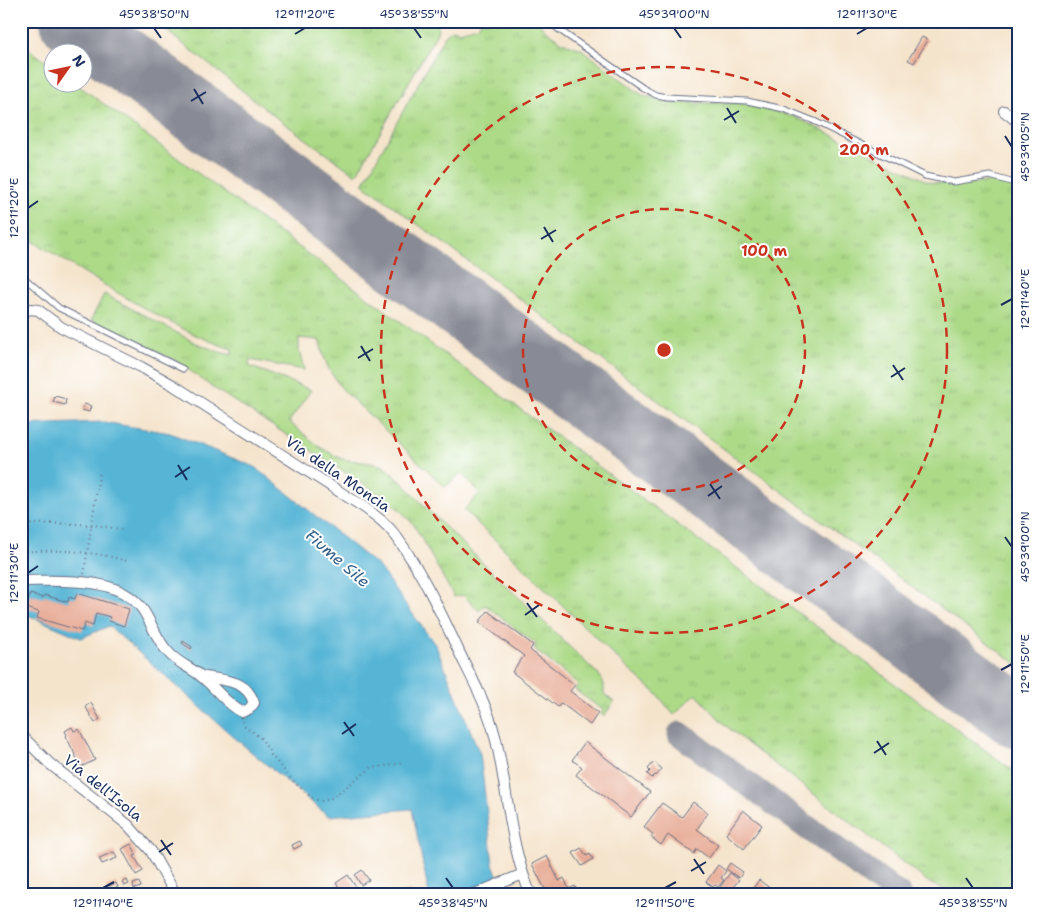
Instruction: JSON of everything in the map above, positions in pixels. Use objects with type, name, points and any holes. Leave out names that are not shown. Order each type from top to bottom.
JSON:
[{"type":"street","points":[[1004,111],[1018,122]]},
{"type":"street","name":"Via della Moncia","points":[[21,312],[31,309],[38,310],[61,327],[173,384],[365,508],[382,521],[395,535],[415,565],[448,627],[488,713],[500,759],[514,841],[531,895]]},
{"type":"street","points":[[21,581],[90,583],[125,594],[142,609],[169,654],[201,676],[232,707],[242,712],[249,709],[254,702],[252,696],[239,683],[201,676]]},
{"type":"street","name":"Via dell'Isola","points":[[21,735],[42,756],[128,825],[151,851],[176,895]]},
{"type":"street","points":[[472,895],[523,874]]},
{"type":"lane","points":[[548,21],[643,88],[656,95],[747,101],[777,107],[814,121],[925,176],[954,182],[990,176],[1003,178],[1018,184]]},
{"type":"lane","points":[[558,29],[564,21]]},
{"type":"lane","points":[[21,275],[59,308],[183,370]]},
{"type":"path","points":[[84,574],[100,470]]},
{"type":"path","points":[[21,525],[92,525],[124,530]]},
{"type":"path","points":[[21,552],[50,550],[88,552],[127,561]]},
{"type":"path","points":[[241,720],[262,739],[271,755],[294,782],[313,799],[321,801],[330,799],[375,766],[402,763]]},
{"type":"path","points":[[21,770],[42,756]]},
{"type":"green space","points":[[154,21],[437,21],[438,26],[437,33],[356,175],[277,118]]},
{"type":"green space","points":[[481,21],[538,21],[551,34],[568,44],[580,48],[642,95],[671,103],[740,103],[766,109],[795,117],[929,182],[959,185],[990,182],[1012,185],[1018,188],[1018,665],[363,184],[445,35],[452,29],[459,31],[478,26]]},
{"type":"green space","points":[[21,43],[42,59],[42,92],[87,92],[1018,774],[1018,892],[1016,895],[958,895],[931,884],[747,743],[725,725],[696,694],[674,715],[657,694],[627,668],[464,510],[480,493],[461,473],[445,487],[344,391],[328,367],[319,340],[299,338],[299,351],[304,370],[250,360],[249,366],[311,390],[289,422],[321,448],[342,459],[382,465],[403,483],[431,513],[600,676],[604,684],[604,694],[614,702],[604,716],[601,714],[603,710],[575,690],[578,684],[534,649],[536,644],[485,605],[479,611],[463,595],[454,597],[414,525],[385,498],[212,387],[177,361],[91,320],[104,294],[196,343],[232,355],[232,349],[197,336],[175,325],[111,289],[21,234]]},
{"type":"water","name":"Fiume Sile","points":[[103,422],[170,433],[255,467],[378,566],[436,646],[480,754],[493,864],[505,895],[476,895],[475,886],[460,893],[460,895],[429,895],[412,809],[328,816],[236,739],[109,626],[81,638],[21,612],[21,425]]},
{"type":"building","points":[[922,37],[928,40],[914,63],[908,60]]},
{"type":"building","points":[[55,396],[66,399],[65,405],[53,402]]},
{"type":"building","points":[[84,404],[91,406],[89,412],[82,410]]},
{"type":"building","points":[[77,593],[129,609],[124,626],[109,621],[110,617],[96,613],[93,626],[85,623],[82,631],[37,618],[39,612],[26,608],[30,594],[43,598],[44,595],[68,602],[69,597],[75,599]]},
{"type":"building","points":[[488,611],[533,645],[530,650],[575,685],[570,691],[598,713],[590,725],[561,703],[558,707],[512,672],[524,656],[479,622]]},
{"type":"building","points":[[183,641],[192,647],[191,649],[182,643]]},
{"type":"building","points":[[91,703],[100,719],[95,723],[85,706]]},
{"type":"building","points":[[72,727],[74,731],[79,729],[95,760],[81,767],[66,736],[65,731]]},
{"type":"building","points":[[585,742],[650,792],[631,817],[576,775],[582,767],[572,760]]},
{"type":"building","points":[[654,762],[662,769],[652,778],[647,774],[650,771],[648,769]]},
{"type":"building","points":[[693,802],[708,813],[697,829],[718,845],[709,858],[697,849],[694,854],[668,835],[661,845],[651,837],[653,834],[644,827],[662,803],[682,817]]},
{"type":"building","points":[[743,810],[762,825],[744,849],[726,834]]},
{"type":"building","points":[[300,841],[302,845],[294,849],[292,845]]},
{"type":"building","points":[[131,844],[137,855],[134,856],[143,871],[136,875],[122,849]]},
{"type":"building","points":[[581,848],[587,856],[590,854],[593,859],[582,866],[573,853]]},
{"type":"building","points":[[114,852],[117,858],[102,864],[99,858]]},
{"type":"building","points":[[547,856],[559,881],[564,878],[569,889],[575,886],[579,895],[554,895],[553,893],[548,895],[532,864]]},
{"type":"building","points":[[730,863],[743,872],[739,878],[726,869]]},
{"type":"building","points":[[718,865],[726,871],[721,878],[724,880],[718,887],[715,885],[713,887],[706,882]]},
{"type":"building","points":[[362,870],[369,880],[361,885],[355,875]]},
{"type":"building","points":[[730,873],[739,880],[728,893],[720,887]]},
{"type":"building","points":[[348,875],[361,895],[344,895],[336,883]]},
{"type":"building","points":[[127,880],[129,884],[124,886],[122,882]]},
{"type":"building","points":[[759,880],[779,895],[748,895]]},
{"type":"building","points":[[139,882],[141,887],[134,889],[133,884]]},
{"type":"building","points":[[116,883],[118,887],[108,892],[106,888]]},
{"type":"building","points":[[410,889],[412,895],[400,895],[400,893]]},
{"type":"taxiway","points":[[680,734],[899,895]]},
{"type":"runway","points":[[72,21],[1018,717]]}]
